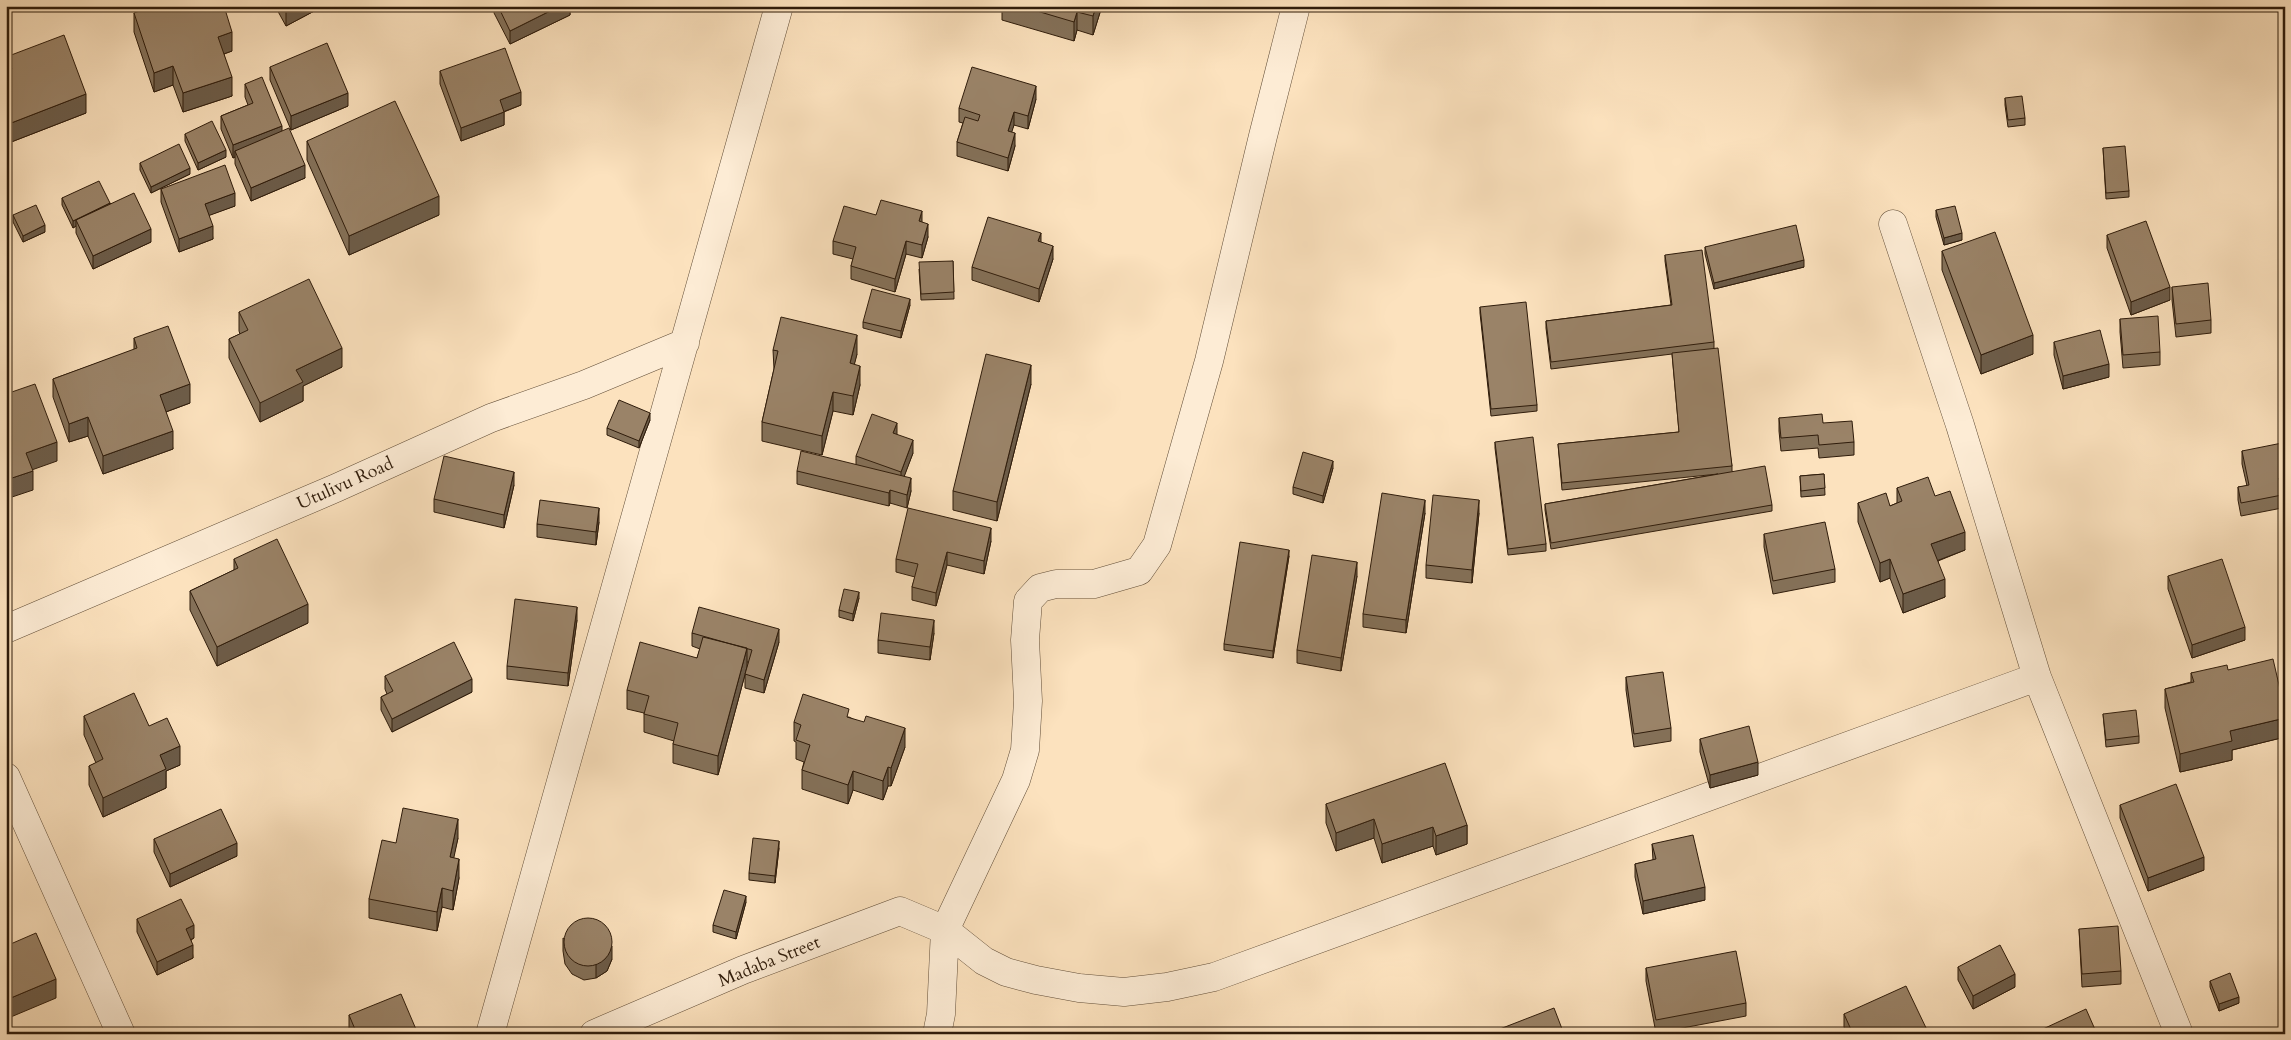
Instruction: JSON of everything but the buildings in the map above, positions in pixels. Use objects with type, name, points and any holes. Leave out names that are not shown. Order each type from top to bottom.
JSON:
[{"type":"street","points":[[490,1034],[779,6]]},
{"type":"street","points":[[937,1034],[941,1014],[945,930],[1016,780],[1025,750],[1028,701],[1025,640],[1028,601],[1040,588],[1056,584],[1094,584],[1139,570],[1157,545],[1209,361],[1296,6]]},
{"type":"street","points":[[1893,224],[1960,425],[2037,677],[2178,1034]]},
{"type":"street","name":"Utulivu Road","points":[[6,628],[336,488],[491,418],[584,385],[685,343]]},
{"type":"street","name":"Madaba Street","points":[[594,1034],[742,970],[900,911],[945,930],[984,961],[1006,972],[1079,988],[1124,992],[1167,987],[1214,977],[2037,677]]},
{"type":"street","points":[[6,777],[121,1034]]}]
